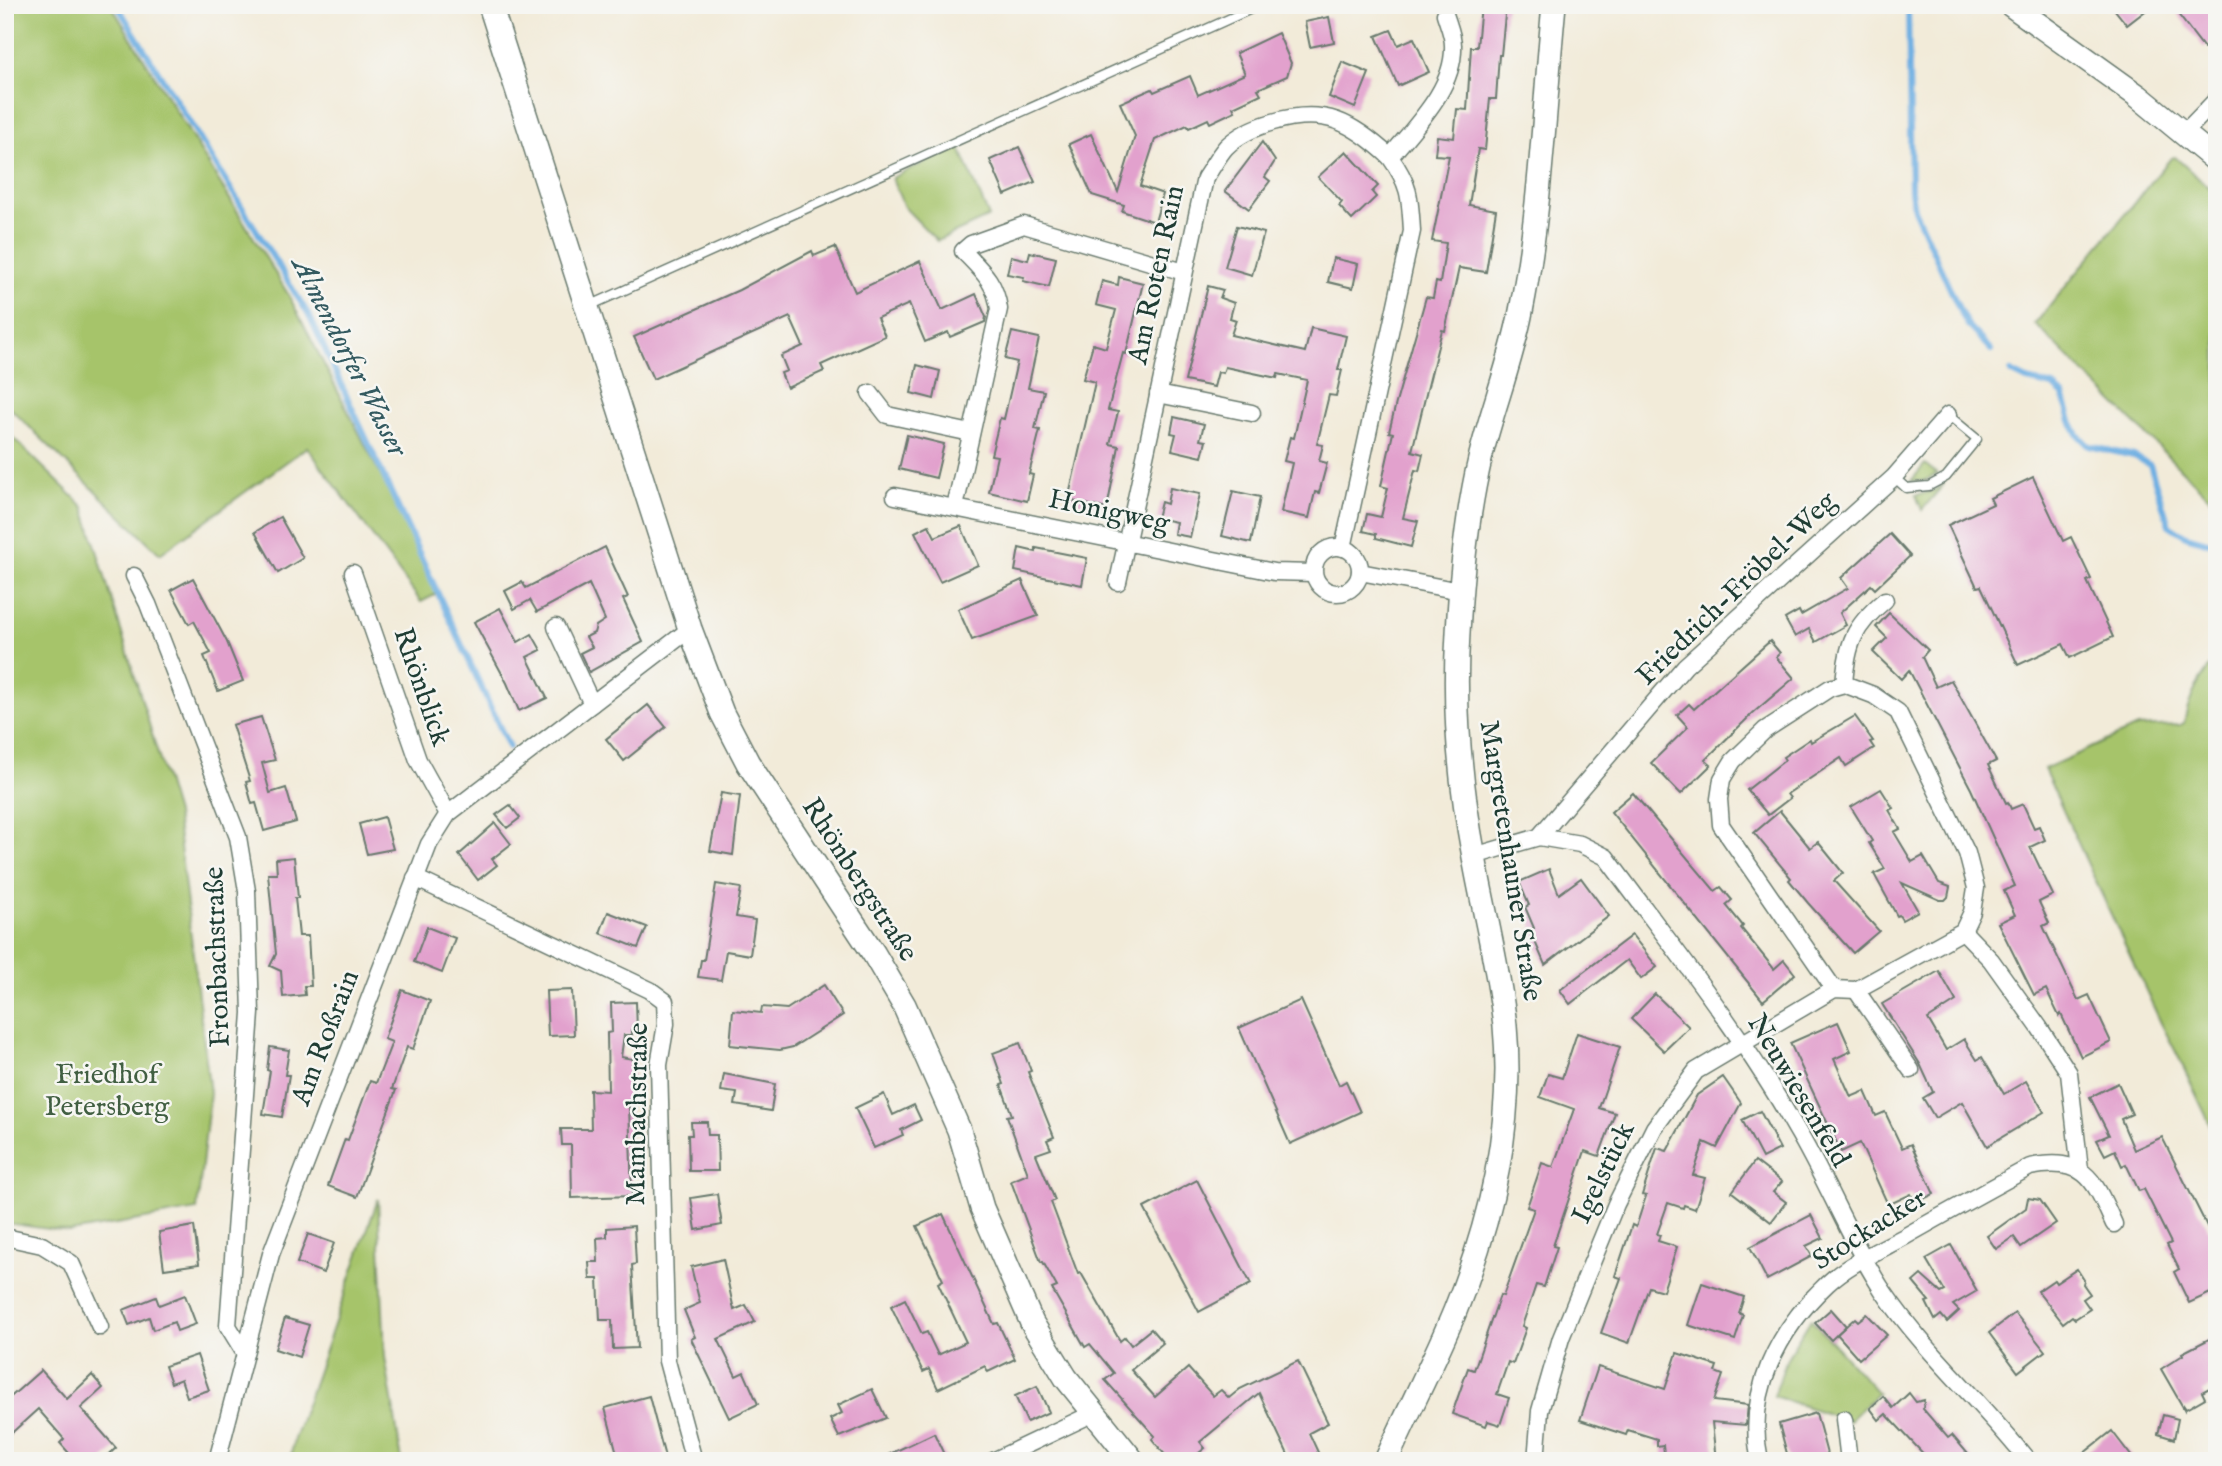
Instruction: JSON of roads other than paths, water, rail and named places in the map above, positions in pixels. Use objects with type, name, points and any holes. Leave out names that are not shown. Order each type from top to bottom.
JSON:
[{"type":"street","name":"Rhönbergstraße","points":[[490,5],[690,629],[722,713],[748,763],[874,954],[904,1005],[959,1130],[982,1208],[1019,1297],[1046,1348],[1133,1461]]},
{"type":"street","name":"Margretenhauner Straße","points":[[1386,1461],[1455,1311],[1473,1263],[1497,1170],[1504,1125],[1507,1077],[1505,1028],[1463,792],[1456,701],[1460,591],[1475,481],[1521,314],[1531,251],[1553,5]]},
{"type":"street","points":[[2011,5],[2092,61],[2217,161]]},
{"type":"street","points":[[1390,156],[1423,116],[1446,80],[1454,43],[1445,14]]},
{"type":"street","points":[[2184,133],[2217,99]]},
{"type":"street","name":"Am Roten Rain","points":[[1118,582],[1205,178],[1225,148],[1241,135],[1256,127],[1298,115],[1339,121],[1365,134],[1390,156],[1405,178],[1410,200],[1412,231],[1343,548]]},
{"type":"street","points":[[956,507],[999,309],[996,291],[989,278],[963,251],[971,244],[1024,225],[1184,272]]},
{"type":"street","points":[[870,393],[887,415],[971,433]]},
{"type":"street","name":"Am Roten Rain","points":[[1158,394],[1252,413]]},
{"type":"street","name":"Friedrich-Fröbel-Weg","points":[[1539,836],[1685,666],[1900,483],[1948,415]]},
{"type":"street","name":"Honigweg","points":[[895,496],[1274,572],[1313,573]]},
{"type":"street","points":[[1334,547],[1343,548],[1356,557],[1360,572],[1351,589],[1333,594],[1323,590],[1313,573],[1318,556],[1334,547]]},
{"type":"street","points":[[1360,572],[1460,591]]},
{"type":"street","name":"Rhönblick","points":[[354,573],[418,760],[448,814]]},
{"type":"street","name":"Fronbachstraße","points":[[134,576],[153,615],[238,837],[247,891],[251,1013],[228,1326],[244,1352]]},
{"type":"street","points":[[1844,684],[1851,639],[1865,618],[1885,600]]},
{"type":"street","points":[[556,627],[592,704]]},
{"type":"street","name":"Am Roßrain","points":[[217,1461],[271,1254],[429,844],[448,814],[690,629]]},
{"type":"street","points":[[1844,684],[1872,695],[1898,712],[1967,853],[1976,888],[1972,912],[1963,931],[1856,990],[1834,989],[1721,825],[1719,799],[1722,779],[1733,761],[1765,730],[1830,688],[1844,684]]},
{"type":"street","name":"Neuwiesenfeld","points":[[1474,856],[1539,836],[1580,845],[1606,857],[1741,1043],[1796,1127],[1864,1259],[1904,1320],[2028,1461]]},
{"type":"street","name":"Mambachstraße","points":[[415,878],[650,990],[665,1001],[666,1024],[659,1065],[667,1361],[694,1461]]},
{"type":"street","points":[[1963,931],[1991,960],[2069,1073],[2080,1170],[2095,1183],[2113,1224]]},
{"type":"street","name":"Igelstück","points":[[1536,1461],[1540,1411],[1561,1338],[1616,1204],[1654,1128],[1696,1071],[1834,989]]},
{"type":"street","points":[[1856,990],[1911,1070]]},
{"type":"street","name":"Stockacker","points":[[1760,1461],[1755,1419],[1763,1377],[1795,1317],[1829,1283],[1864,1259],[2030,1167],[2061,1164],[2080,1170]]},
{"type":"street","points":[[5,1237],[42,1245],[71,1263],[100,1327]]},
{"type":"street","points":[[993,1461],[1094,1413]]},
{"type":"street","points":[[1844,1419],[1849,1461]]},
{"type":"lane","points":[[586,307],[1260,5]]},
{"type":"lane","points":[[1900,483],[1928,486],[1946,477],[1977,439],[1948,415]]},
{"type":"waterway","name":"Almendorfer Wasser","points":[[117,5],[310,317],[509,747]]},
{"type":"waterway","points":[[1908,5],[1911,191],[1914,209],[1961,313],[1969,327],[1991,350]]},
{"type":"waterway","points":[[2011,372],[2027,380],[2053,386],[2063,395],[2078,435],[2089,446],[2134,456],[2150,465],[2169,525],[2186,536],[2217,545]]},
{"type":"park label","name":"Friedhof Petersberg","points":[[107,1091]]}]
